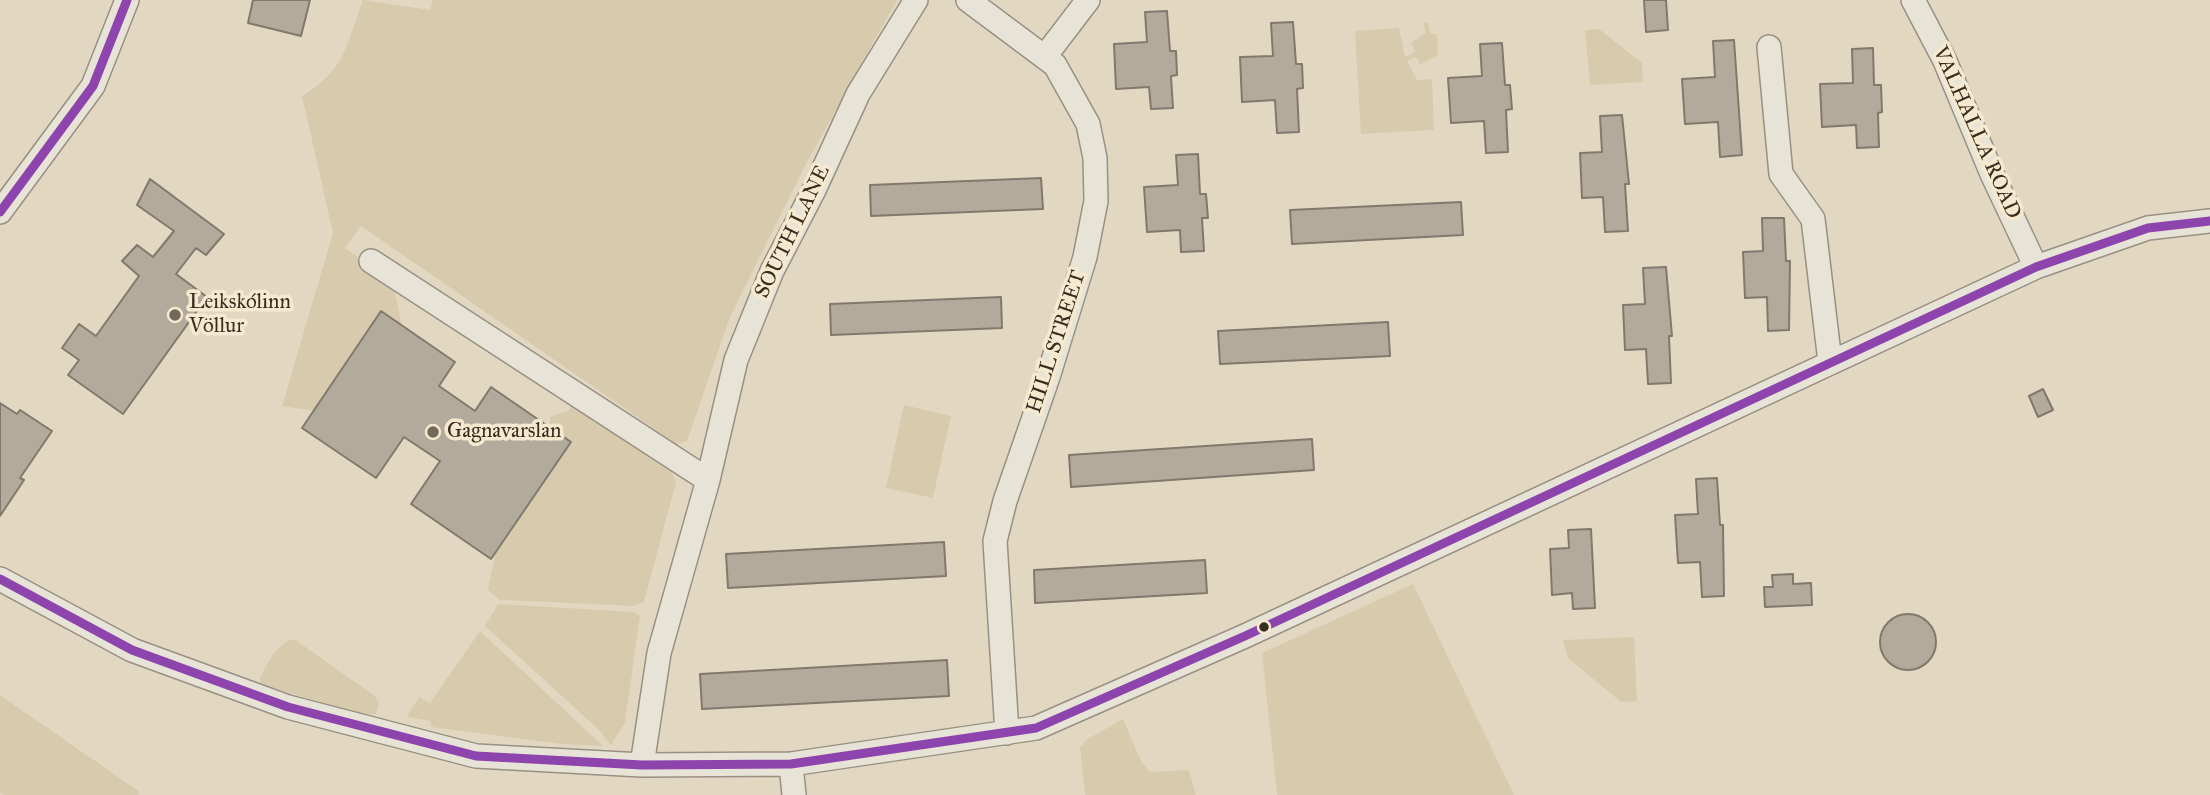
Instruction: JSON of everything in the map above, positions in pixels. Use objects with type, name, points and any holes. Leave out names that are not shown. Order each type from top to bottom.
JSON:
[{"type":"street","points":[[0,212],[93,86],[127,0]]},
{"type":"street","name":"SOUTH LANE","points":[[642,765],[659,653],[708,480],[736,360],[772,271],[814,190],[858,94],[916,0]]},
{"type":"street","name":"HILL STREET","points":[[968,0],[1046,55],[1055,65],[1088,124],[1095,158],[1096,201],[1085,257],[1048,377],[1005,501],[995,541],[1007,733]]},
{"type":"street","points":[[1046,55],[1088,0]]},
{"type":"street","name":"VALHALLA ROAD","points":[[1913,0],[1945,61],[1992,174],[2036,267]]},
{"type":"street","points":[[1769,47],[1781,174],[1814,219],[1830,362]]},
{"type":"street","points":[[0,579],[132,650],[288,706],[476,756],[642,765],[791,764],[1036,729],[1233,642],[2036,267],[2096,243],[2148,228],[2210,221]]},
{"type":"street","points":[[371,261],[708,480]]},
{"type":"street","points":[[791,764],[794,795]]},
{"type":"shaded area","points":[[363,0],[430,10],[433,0],[897,0],[806,164],[730,317],[687,441],[676,444],[361,226],[345,248],[390,279],[402,326],[381,312],[313,411],[282,406],[333,233],[302,96],[328,76],[343,55]]},
{"type":"shaded area","points":[[1424,23],[1428,23],[1430,33],[1437,34],[1438,55],[1420,65],[1416,57],[1407,61],[1417,80],[1432,79],[1434,130],[1361,134],[1355,31],[1399,28],[1405,57],[1415,52],[1411,43],[1425,33]]},
{"type":"shaded area","points":[[1599,29],[1642,63],[1643,82],[1590,85],[1585,30]]},
{"type":"shaded area","points":[[573,403],[669,467],[676,482],[644,602],[634,606],[500,600],[488,590],[495,553],[571,442],[550,427],[550,417],[568,411]]},
{"type":"shaded area","points":[[904,405],[951,416],[933,498],[886,488]]},
{"type":"shaded area","points":[[1413,584],[1514,795],[1277,795],[1262,653]]},
{"type":"shaded area","points":[[498,604],[634,612],[640,616],[625,723],[611,745],[599,730],[485,626]]},
{"type":"shaded area","points":[[480,631],[603,746],[561,744],[431,727],[431,721],[407,717],[419,697],[430,703]]},
{"type":"shaded area","points":[[1634,637],[1637,701],[1621,702],[1568,658],[1563,640]]},
{"type":"shaded area","points":[[294,639],[375,696],[379,704],[376,714],[363,715],[261,684],[260,677],[274,654],[282,645]]},
{"type":"shaded area","points":[[0,695],[140,792],[138,795],[4,795],[0,792]]},
{"type":"shaded area","points":[[1123,719],[1141,761],[1150,772],[1189,770],[1196,795],[1085,795],[1080,747],[1086,740]]},
{"type":"building","points":[[253,0],[310,0],[301,36],[248,23]]},
{"type":"building","points":[[1644,0],[1666,0],[1668,30],[1646,32]]},
{"type":"building","points":[[1167,11],[1170,51],[1176,51],[1177,75],[1171,76],[1173,108],[1151,109],[1149,87],[1116,89],[1114,44],[1147,42],[1145,12]]},
{"type":"building","points":[[1293,22],[1296,64],[1302,64],[1303,88],[1297,89],[1299,132],[1277,133],[1275,100],[1242,102],[1240,57],[1273,56],[1271,23]]},
{"type":"building","points":[[1734,40],[1742,155],[1720,157],[1718,122],[1685,124],[1682,79],[1715,77],[1713,41]]},
{"type":"building","points":[[1502,43],[1505,85],[1510,85],[1512,109],[1506,110],[1508,152],[1486,153],[1484,121],[1451,123],[1448,78],[1482,76],[1480,44]]},
{"type":"building","points":[[1873,48],[1874,85],[1881,85],[1879,147],[1857,148],[1856,125],[1822,127],[1820,84],[1853,83],[1852,49]]},
{"type":"building","points":[[1622,115],[1629,184],[1625,184],[1628,231],[1605,232],[1603,197],[1582,198],[1580,153],[1602,152],[1600,116]]},
{"type":"building","points":[[1198,154],[1200,194],[1206,194],[1208,218],[1202,218],[1204,251],[1181,252],[1180,230],[1147,232],[1144,187],[1178,185],[1176,155]]},
{"type":"building","points":[[1041,178],[1043,209],[871,216],[870,185]]},
{"type":"building","points":[[150,179],[224,234],[206,255],[196,248],[176,274],[207,297],[123,414],[68,375],[79,360],[62,348],[79,324],[96,336],[139,276],[122,261],[137,245],[153,257],[174,231],[137,205]]},
{"type":"building","points":[[1461,202],[1463,235],[1292,244],[1290,210]]},
{"type":"building","points":[[1762,218],[1784,218],[1786,261],[1790,261],[1789,330],[1768,331],[1767,297],[1745,298],[1743,252],[1763,251]]},
{"type":"building","points":[[1666,267],[1672,336],[1669,336],[1671,383],[1648,384],[1646,349],[1625,350],[1623,305],[1645,304],[1643,268]]},
{"type":"building","points":[[1001,297],[1002,328],[831,335],[830,304]]},
{"type":"building","name":"Gagnavarslan","points":[[381,311],[455,362],[439,386],[475,411],[491,387],[571,442],[491,559],[411,504],[440,461],[404,437],[376,478],[302,428]]},
{"type":"building","points":[[1388,322],[1390,356],[1220,364],[1218,331]]},
{"type":"building","points":[[2043,389],[2053,410],[2038,417],[2029,396]]},
{"type":"building","points":[[0,403],[17,414],[20,410],[52,431],[20,478],[24,480],[0,516]]},
{"type":"building","points":[[1312,439],[1314,470],[1071,487],[1069,455]]},
{"type":"building","points":[[1717,478],[1720,525],[1723,525],[1724,596],[1702,597],[1700,562],[1678,563],[1675,515],[1698,514],[1696,479]]},
{"type":"building","points":[[1591,529],[1595,608],[1573,609],[1572,593],[1552,595],[1550,549],[1569,548],[1568,530]]},
{"type":"building","points":[[944,542],[946,576],[728,588],[726,554]]},
{"type":"building","points":[[1205,560],[1207,593],[1035,603],[1034,570]]},
{"type":"building","points":[[1793,574],[1793,584],[1811,583],[1812,605],[1765,607],[1764,587],[1773,587],[1772,575]]},
{"type":"building","points":[[1902,614],[1914,614],[1928,622],[1936,636],[1934,653],[1928,662],[1914,670],[1902,670],[1885,658],[1880,648],[1880,636],[1892,619]]},
{"type":"building","points":[[947,660],[949,696],[702,709],[700,674]]},
{"type":"transit line","points":[[0,212],[93,86],[127,0]]},
{"type":"transit line","points":[[0,579],[132,650],[288,707],[476,756],[642,765],[791,764],[1036,728],[1245,636],[2036,267],[2148,228],[2210,221]]},
{"type":"place","name":"Leikskólinn Völlur","points":[[175,315]]},
{"type":"place","name":"Gagnavarslan","points":[[433,432]]}]
